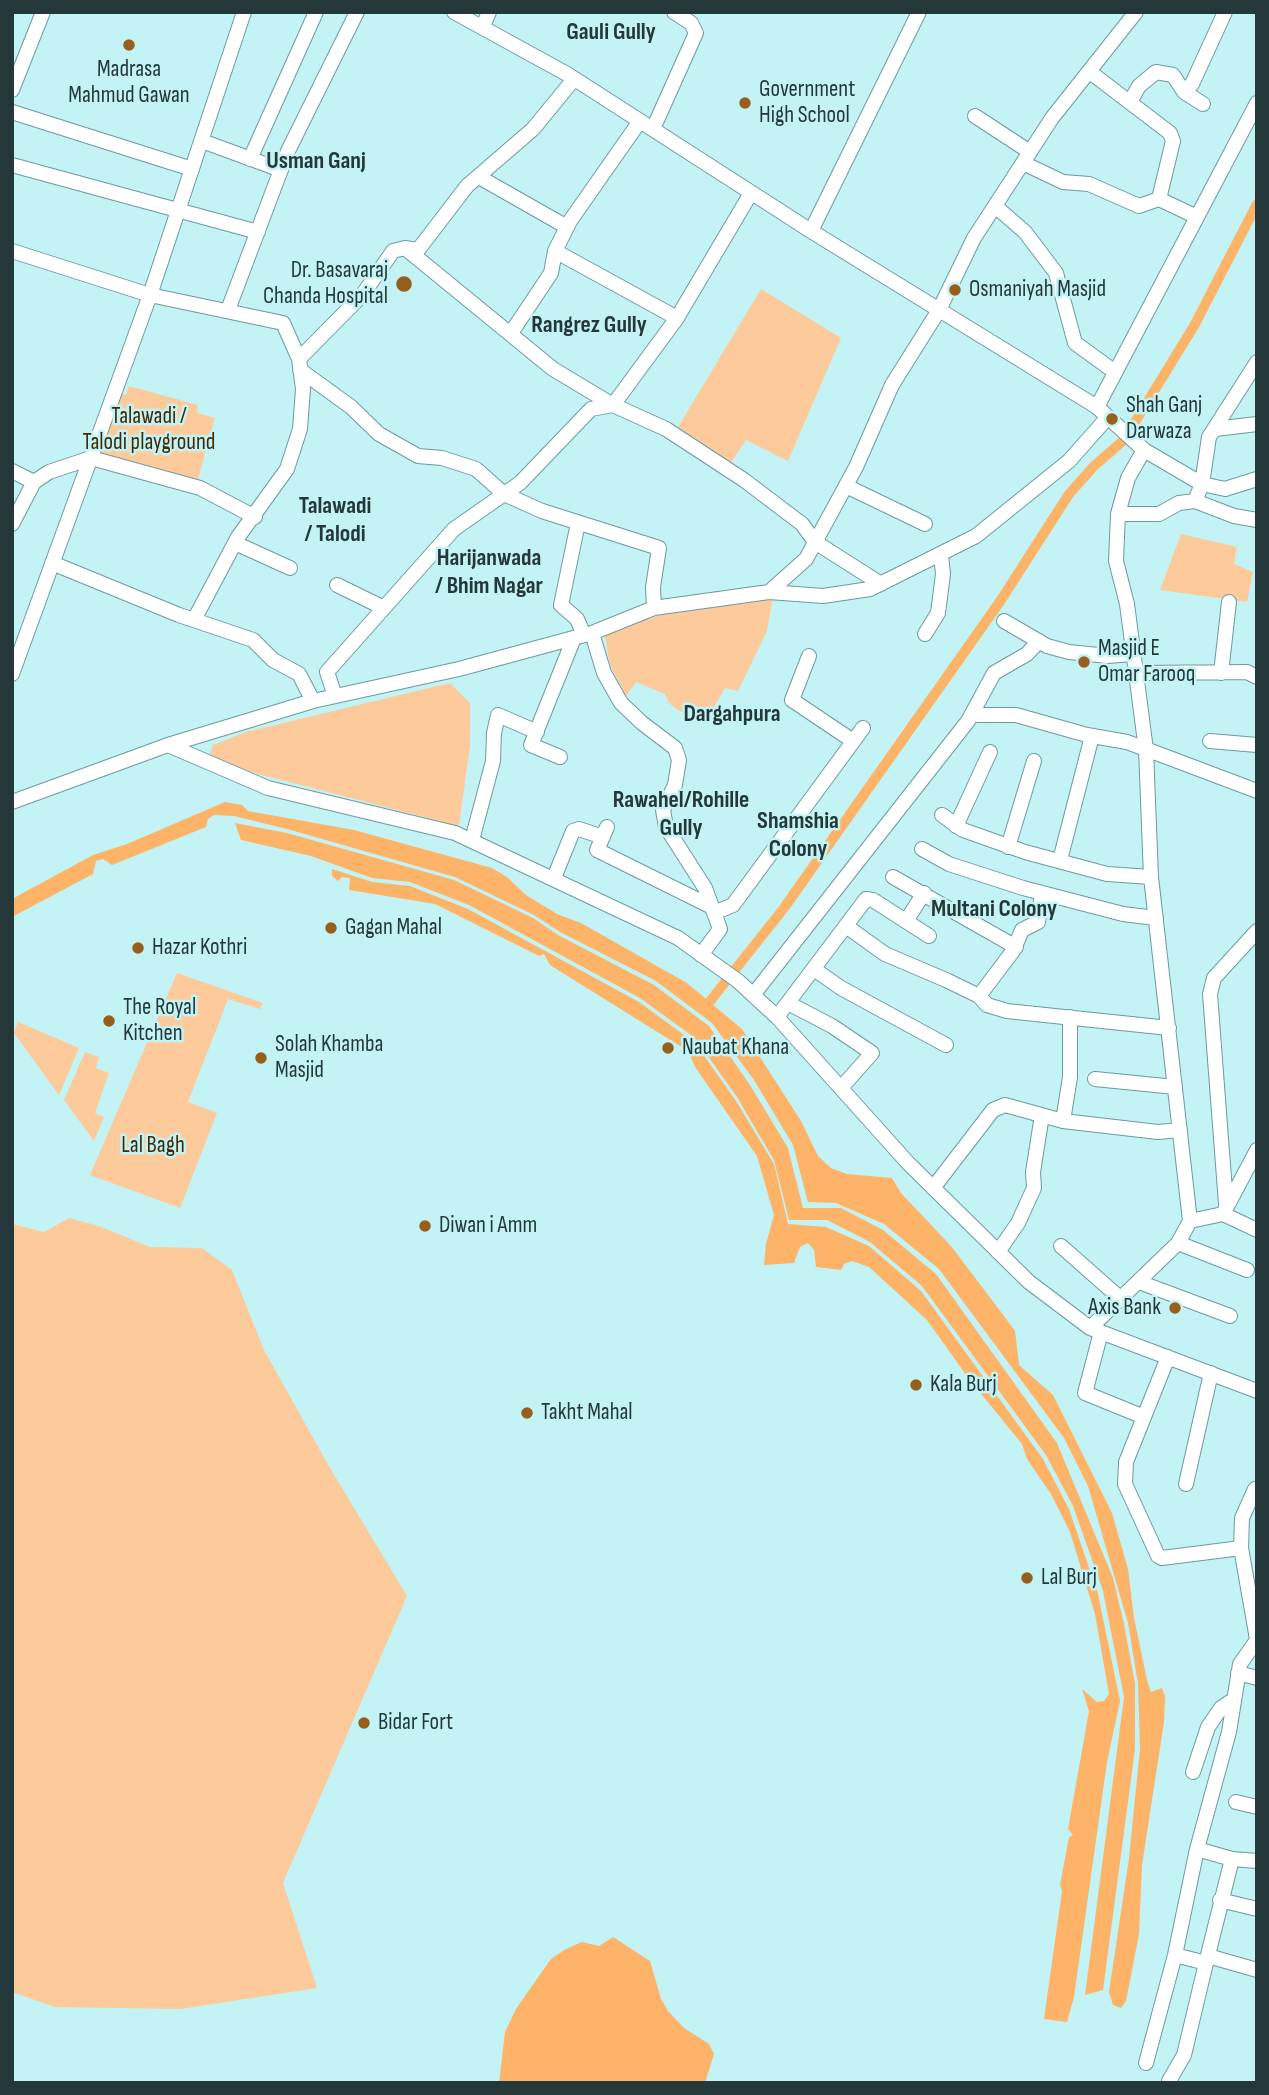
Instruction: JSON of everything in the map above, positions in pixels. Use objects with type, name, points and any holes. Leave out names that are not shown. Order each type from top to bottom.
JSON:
[{"type":"street","points":[[12,90],[43,12]]},
{"type":"street","points":[[12,674],[18,643],[91,458],[150,295],[176,210],[202,141],[244,12]]},
{"type":"street","points":[[250,159],[316,12]]},
{"type":"street","points":[[228,310],[281,170],[357,12]]},
{"type":"street","points":[[454,12],[574,79],[811,231],[1097,407],[1144,450],[1202,484],[1225,489],[1257,479]]},
{"type":"street","points":[[483,26],[489,12]]},
{"type":"street","points":[[811,231],[919,12]]},
{"type":"street","points":[[769,592],[806,559],[846,486],[892,385],[939,310],[974,239],[1052,118],[1136,12]]},
{"type":"street","points":[[1184,93],[1192,84],[1225,12]]},
{"type":"street","points":[[511,333],[551,273],[555,251],[594,182],[646,125],[696,33],[683,15]]},
{"type":"street","points":[[1090,72],[1170,133],[1173,141],[1159,199]]},
{"type":"street","points":[[1130,102],[1139,86],[1156,72],[1173,75],[1184,93],[1203,104]]},
{"type":"street","points":[[300,365],[363,294],[393,251],[405,248],[418,250],[467,186],[533,129],[574,79]]},
{"type":"street","points":[[1097,407],[1257,103]]},
{"type":"street","points":[[12,112],[192,169]]},
{"type":"street","points":[[975,116],[1063,182],[1089,184],[1139,205],[1159,199],[1197,217]]},
{"type":"street","points":[[202,141],[281,170]]},
{"type":"street","points":[[12,165],[258,232]]},
{"type":"street","points":[[480,177],[567,227]]},
{"type":"street","points":[[335,696],[327,672],[454,529],[520,483],[591,409],[613,405],[677,318],[751,193]]},
{"type":"street","points":[[995,206],[1025,232],[1056,273],[1075,343],[1115,372]]},
{"type":"street","points":[[405,248],[553,369],[613,405],[666,429],[744,480],[802,524],[815,542],[881,583]]},
{"type":"street","points":[[12,251],[150,295],[283,323],[300,365],[303,389],[300,429],[287,469],[235,543],[195,618]]},
{"type":"street","points":[[555,251],[677,318]]},
{"type":"street","points":[[1195,501],[1202,484],[1209,437],[1257,362]]},
{"type":"street","points":[[300,365],[379,434],[418,456],[442,458],[476,469],[504,494],[578,523],[659,548],[653,587],[654,608]]},
{"type":"street","points":[[12,802],[168,746],[313,701],[459,669],[583,635],[654,608],[769,592],[823,596],[870,589],[976,536],[1069,461],[1108,417]]},
{"type":"street","points":[[1215,429],[1257,424]]},
{"type":"street","points":[[1144,450],[1128,478],[1118,514],[1116,561],[1127,604],[1131,653],[1146,750],[1151,877],[1190,1222],[1178,1243],[1121,1298],[1095,1330],[1085,1393],[1144,1417]]},
{"type":"street","points":[[12,524],[34,482],[49,472],[91,458],[200,488],[255,517]]},
{"type":"street","points":[[12,471],[34,482]]},
{"type":"street","points":[[846,486],[925,524]]},
{"type":"street","points":[[1118,514],[1159,514],[1179,503],[1195,501],[1234,516],[1257,520]]},
{"type":"street","points":[[578,523],[561,605],[577,619],[583,635],[621,703],[642,723],[676,748],[679,760],[675,785],[663,810],[666,827],[705,888],[720,929],[705,957]]},
{"type":"street","points":[[235,543],[290,568]]},
{"type":"street","points":[[925,634],[938,613],[943,574],[941,555]]},
{"type":"street","points":[[51,563],[179,615],[195,618],[253,640],[273,660],[299,674],[313,701]]},
{"type":"street","points":[[337,585],[384,608]]},
{"type":"street","points":[[1221,673],[1229,602]]},
{"type":"street","points":[[1004,621],[1038,641],[1069,652],[1108,656],[1131,653]]},
{"type":"street","points":[[561,757],[531,745],[583,635]]},
{"type":"street","points":[[753,995],[972,715],[994,673],[1027,654],[1038,641]]},
{"type":"street","points":[[809,656],[792,700],[853,741]]},
{"type":"street","points":[[1136,673],[1221,673],[1256,676]]},
{"type":"street","points":[[472,840],[493,761],[498,715],[537,732]]},
{"type":"street","points":[[972,715],[1016,715],[1092,736],[1127,742],[1165,754],[1257,791]]},
{"type":"street","points":[[554,878],[573,831],[579,829],[605,832],[597,850],[713,910],[733,905],[863,727]]},
{"type":"street","points":[[1060,860],[1092,736]]},
{"type":"street","points":[[1210,741],[1257,745]]},
{"type":"street","points":[[168,746],[268,788],[455,833],[678,938],[738,981],[777,1017],[933,1188],[1029,1282],[1095,1330],[1257,1391]]},
{"type":"street","points":[[956,826],[990,752]]},
{"type":"street","points":[[1008,846],[1034,761]]},
{"type":"street","points":[[942,816],[956,826],[1008,846],[1124,877],[1151,877]]},
{"type":"street","points":[[922,849],[949,864],[1042,893],[1123,914],[1156,918]]},
{"type":"street","points":[[893,877],[1016,947]]},
{"type":"street","points":[[906,921],[924,893]]},
{"type":"street","points":[[979,996],[1016,947],[1022,930],[1038,922],[1042,893]]},
{"type":"street","points":[[777,1017],[869,898],[929,936]]},
{"type":"street","points":[[846,926],[884,954],[979,996],[987,1005],[1007,1011],[1169,1028]]},
{"type":"street","points":[[1224,1209],[1210,994],[1214,978],[1257,932]]},
{"type":"street","points":[[814,969],[841,988],[946,1045]]},
{"type":"street","points":[[788,1003],[832,1026],[872,1054],[841,1088]]},
{"type":"street","points":[[1063,1121],[1070,1077],[1070,1017]]},
{"type":"street","points":[[1095,1079],[1175,1087]]},
{"type":"street","points":[[933,1188],[993,1110],[1013,1106],[1063,1121],[1158,1132],[1180,1130]]},
{"type":"street","points":[[998,1252],[1018,1223],[1034,1188],[1033,1172],[1042,1115]]},
{"type":"street","points":[[1190,1222],[1224,1209],[1257,1150]]},
{"type":"street","points":[[1224,1209],[1257,1230]]},
{"type":"street","points":[[1178,1243],[1247,1270]]},
{"type":"street","points":[[1061,1246],[1121,1298]]},
{"type":"street","points":[[1139,1282],[1230,1316]]},
{"type":"street","points":[[1168,1357],[1126,1462],[1124,1478],[1158,1556],[1167,1559],[1241,1548]]},
{"type":"street","points":[[1186,1484],[1211,1373]]},
{"type":"street","points":[[1146,2063],[1175,1955],[1197,1849],[1229,1732],[1240,1664],[1257,1639],[1241,1548],[1242,1518],[1255,1489]]},
{"type":"street","points":[[1238,1673],[1257,1678]]},
{"type":"street","points":[[1193,1772],[1208,1727],[1221,1708],[1233,1700]]},
{"type":"street","points":[[1236,1802],[1257,1807]]},
{"type":"street","points":[[1197,1849],[1232,1859],[1257,1861]]},
{"type":"street","points":[[1171,2083],[1169,2081],[1184,2055],[1232,1859]]},
{"type":"street","points":[[1220,1900],[1257,1909]]},
{"type":"street","points":[[1175,1955],[1257,1970]]},
{"type":"green space","points":[[761,289],[841,338],[788,461],[746,440],[730,464],[678,427]]},
{"type":"green space","name":"Talawadi / Talodi playground","points":[[129,386],[198,405],[197,413],[215,418],[197,483],[99,454],[118,393],[126,395]]},
{"type":"green space","points":[[1181,534],[1237,547],[1234,564],[1253,572],[1247,602],[1160,590]]},
{"type":"green space","points":[[773,597],[767,631],[738,691],[725,688],[706,721],[679,711],[669,703],[665,694],[636,682],[626,696],[610,665],[605,635],[643,620],[689,608]]},
{"type":"green space","points":[[450,683],[470,703],[470,746],[459,826],[235,768],[210,755],[213,745],[246,732]]},
{"type":"green space","name":"Lal Bagh","points":[[177,973],[263,1003],[260,1009],[228,999],[188,1102],[217,1113],[180,1208],[90,1175]]},
{"type":"green space","points":[[18,1022],[79,1048],[59,1095],[14,1033]]},
{"type":"green space","points":[[85,1052],[99,1057],[96,1068],[109,1073],[95,1113],[104,1117],[94,1141],[64,1100]]},
{"type":"green space","points":[[69,1218],[99,1226],[150,1247],[202,1248],[232,1270],[264,1350],[330,1468],[407,1596],[283,1883],[317,1988],[181,2009],[55,2007],[12,1992],[12,1224],[44,1232]]},
{"type":"shaded area","points":[[225,802],[242,805],[248,811],[354,830],[492,868],[507,877],[526,895],[557,914],[581,923],[687,983],[742,1029],[801,1121],[818,1156],[831,1168],[847,1174],[892,1178],[901,1193],[951,1246],[1004,1316],[1015,1331],[1019,1365],[1053,1395],[1112,1513],[1128,1569],[1134,1618],[1147,1680],[1151,1692],[1162,1688],[1165,1696],[1164,1722],[1142,1865],[1139,1934],[1126,2001],[1121,2008],[1113,2005],[1109,1992],[1129,1858],[1140,1749],[1138,1684],[1128,1623],[1088,1486],[1064,1438],[939,1269],[884,1224],[836,1203],[808,1202],[793,1145],[754,1080],[712,1023],[656,981],[560,932],[534,915],[455,877],[287,829],[234,816],[214,815],[208,819],[206,827],[112,865],[103,859],[96,861],[93,874],[12,917],[12,899],[93,855],[127,844]]},
{"type":"shaded area","points":[[235,823],[287,833],[454,880],[533,918],[558,935],[654,985],[709,1026],[750,1085],[788,1148],[803,1208],[841,1208],[883,1230],[936,1274],[1057,1443],[1113,1578],[1124,1624],[1135,1684],[1135,1749],[1103,1990],[1085,1995],[1124,1697],[1103,1591],[1073,1506],[1046,1455],[922,1286],[870,1242],[827,1220],[789,1220],[774,1160],[737,1097],[695,1038],[640,998],[469,905],[410,882],[372,878],[311,856],[241,840]]},
{"type":"shaded area","points":[[332,869],[372,882],[410,886],[468,909],[639,1002],[695,1043],[736,1101],[774,1164],[788,1224],[826,1227],[869,1246],[921,1291],[1043,1459],[1069,1509],[1098,1594],[1120,1701],[1107,1762],[1074,1997],[1067,2022],[1044,2019],[1062,1891],[1060,1885],[1069,1837],[1073,1835],[1068,1829],[1089,1711],[1082,1689],[1097,1702],[1104,1701],[1109,1694],[1095,1614],[1070,1532],[1051,1494],[1027,1459],[1022,1444],[969,1379],[927,1320],[869,1267],[852,1261],[844,1264],[841,1270],[816,1267],[814,1250],[808,1243],[800,1247],[794,1263],[764,1265],[766,1244],[774,1215],[757,1156],[695,1067],[688,1051],[550,965],[544,954],[539,956],[435,904],[349,890],[350,878],[342,877],[338,881],[332,876]]},
{"type":"shaded area","points":[[613,1937],[650,1961],[661,1999],[668,2011],[684,2028],[709,2044],[714,2054],[705,2083],[499,2083],[505,2032],[516,2009],[551,1959],[582,1942],[599,1946]]},
{"type":"waterway","points":[[1135,422],[1194,326],[1257,204]]},
{"type":"waterway","points":[[707,1005],[784,908],[1001,600],[1069,494],[1094,466],[1124,440]]},
{"type":"place","name":"Madrasa Mahmud Gawan","points":[[129,45]]},
{"type":"place","name":"Government High School","points":[[745,103]]},
{"type":"place","name":"Dr. Basavaraj Chanda Hospital","points":[[404,284]]},
{"type":"place","name":"Osmaniyah Masjid","points":[[955,290]]},
{"type":"place","name":"Shah Ganj Darwaza","points":[[1112,419]]},
{"type":"place","name":"Masjid E Omar Farooq","points":[[1084,662]]},
{"type":"place","name":"Gagan Mahal","points":[[331,928]]},
{"type":"place","name":"Hazar Kothri","points":[[138,948]]},
{"type":"place","name":"The Royal Kitchen","points":[[109,1021]]},
{"type":"place","name":"Naubat Khana","points":[[668,1048]]},
{"type":"place","name":"Solah Khamba Masjid","points":[[261,1058]]},
{"type":"place","name":"Diwan i Amm","points":[[425,1226]]},
{"type":"place","name":"Axis Bank","points":[[1175,1308]]},
{"type":"place","name":"Kala Burj","points":[[916,1385]]},
{"type":"place","name":"Takht Mahal","points":[[527,1413]]},
{"type":"place","name":"Lal Burj","points":[[1027,1578]]},
{"type":"place","name":"Bidar Fort","points":[[364,1723]]},
{"type":"district","name":"Gauli Gully","points":[[611,33]]},
{"type":"district","name":"Usman Ganj","points":[[316,162]]},
{"type":"district","name":"Rangrez Gully","points":[[589,326]]},
{"type":"district","name":"Talawadi / Talodi","points":[[335,521]]},
{"type":"district","name":"Harijanwada / Bhim Nagar","points":[[489,573]]},
{"type":"district","name":"Dargahpura","points":[[732,715]]},
{"type":"district","name":"Rawahel/Rohille Gully","points":[[681,815]]},
{"type":"district","name":"Shamshia Colony","points":[[798,836]]},
{"type":"district","name":"Multani Colony","points":[[994,910]]}]
